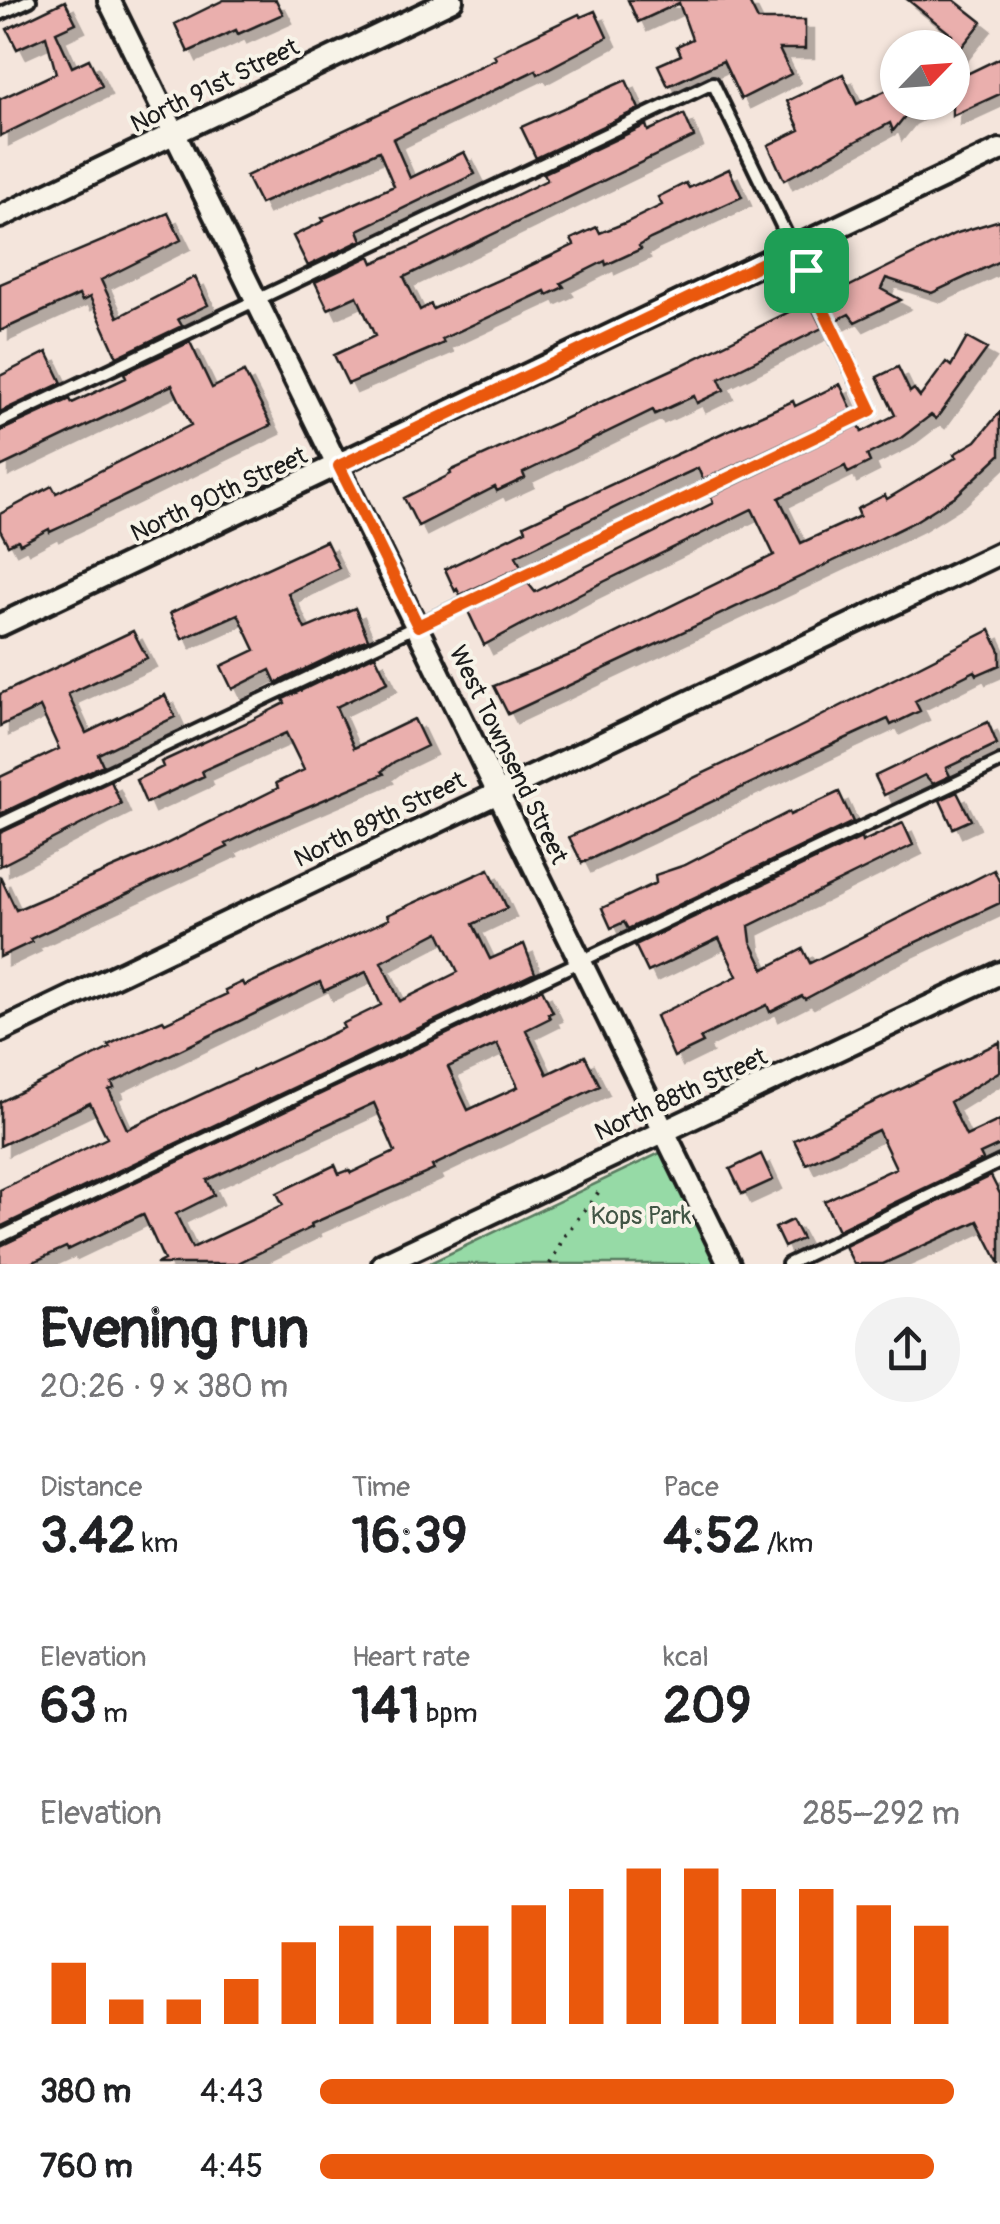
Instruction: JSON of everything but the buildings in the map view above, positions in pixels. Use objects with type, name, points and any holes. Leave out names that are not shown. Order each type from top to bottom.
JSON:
[{"type":"street","name":"West Townsend Street","points":[[109,0],[729,1264]]},
{"type":"street","name":"North 91st Street","points":[[0,217],[452,0]]},
{"type":"street","name":"North 90th Street","points":[[0,625],[1000,150]]},
{"type":"street","name":"North 89th Street","points":[[0,1031],[1000,553]]},
{"type":"street","name":"North 88th Street","points":[[383,1264],[1000,973]]},
{"type":"lane","points":[[0,14],[30,0]]},
{"type":"lane","points":[[0,422],[714,83],[871,410],[0,824]]},
{"type":"lane","points":[[0,1237],[1000,762]]},
{"type":"lane","points":[[788,1264],[1000,1162]]},
{"type":"path","points":[[550,1264],[601,1189]]},
{"type":"green space","name":"Kops Park","points":[[662,1152],[716,1264],[428,1264]]},
{"type":"route","points":[[794,248],[806,270],[871,410],[418,626],[339,466],[794,248]]}]
